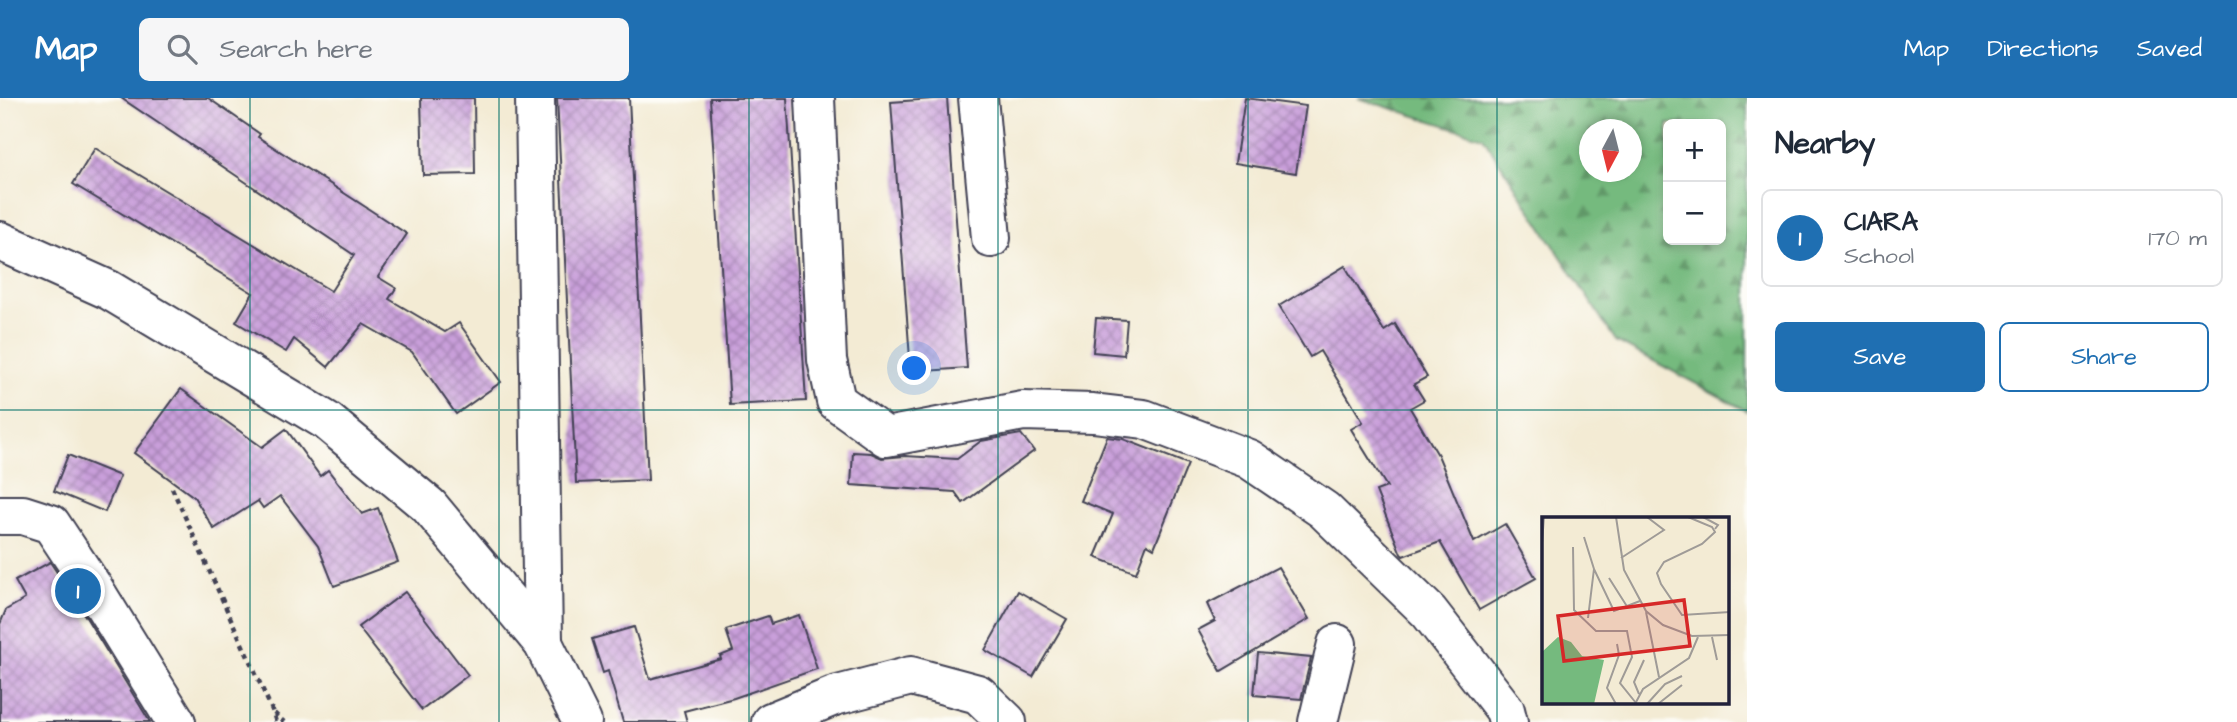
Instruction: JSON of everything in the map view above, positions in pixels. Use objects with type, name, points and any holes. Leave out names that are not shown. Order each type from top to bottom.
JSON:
[{"type":"street","points":[[535,98],[543,643]]},
{"type":"street","points":[[815,98],[827,360],[836,401],[887,437],[1023,411],[1093,413],[1144,419],[1249,459],[1324,510],[1429,612],[1505,710],[1508,722]]},
{"type":"street","points":[[978,98],[991,238]]},
{"type":"street","points":[[0,242],[109,290],[327,421],[429,506],[543,643],[582,722]]},
{"type":"street","points":[[0,515],[23,515],[51,524],[176,722]]},
{"type":"street","points":[[1318,722],[1337,644]]},
{"type":"street","points":[[781,720],[834,696],[911,676],[978,694],[1007,722]]},
{"type":"path","points":[[172,488],[275,722]]},
{"type":"path","points":[[272,710],[284,722]]},
{"type":"green space","points":[[1358,98],[1747,98],[1747,411],[1616,341],[1483,137]]},
{"type":"building","points":[[121,98],[208,98],[260,134],[258,137],[407,234],[378,277],[396,288],[389,299],[445,332],[459,323],[501,382],[456,414],[412,352],[363,324],[328,367],[294,339],[286,352],[236,322],[253,293],[73,184],[95,148],[331,291],[354,255]]},
{"type":"building","points":[[421,98],[474,98],[475,174],[423,175]]},
{"type":"building","points":[[557,98],[629,98],[648,480],[576,483]]},
{"type":"building","points":[[710,98],[787,98],[806,401],[730,405]]},
{"type":"building","points":[[947,98],[967,368],[911,372],[891,102]]},
{"type":"building","points":[[1245,98],[1306,106],[1296,173],[1235,163]]},
{"type":"building","points":[[1345,266],[1384,331],[1395,324],[1427,377],[1414,384],[1424,400],[1410,408],[1438,455],[1474,542],[1505,524],[1536,578],[1479,610],[1440,542],[1403,556],[1401,554],[1376,491],[1387,487],[1351,429],[1363,422],[1320,351],[1310,357],[1279,306]]},
{"type":"building","points":[[1096,318],[1127,320],[1124,355],[1093,352]]},
{"type":"building","points":[[181,389],[262,447],[286,429],[320,476],[328,470],[362,514],[378,508],[398,562],[334,586],[318,546],[280,496],[263,508],[258,501],[214,529],[194,497],[134,453]]},
{"type":"building","points":[[1021,434],[1034,451],[963,503],[955,492],[851,485],[853,452],[871,453],[882,458],[905,456],[957,459],[981,441]]},
{"type":"building","points":[[1107,437],[1123,439],[1188,464],[1154,548],[1147,544],[1136,573],[1095,557],[1113,514],[1081,501]]},
{"type":"building","points":[[68,455],[120,476],[105,512],[54,491]]},
{"type":"building","points":[[50,562],[150,722],[0,722],[0,624],[6,610],[25,599],[15,581]]},
{"type":"building","points":[[1278,567],[1309,619],[1221,671],[1198,630],[1215,621],[1207,604]]},
{"type":"building","points":[[1018,591],[1067,619],[1033,677],[985,650]]},
{"type":"building","points":[[405,592],[468,675],[422,710],[358,627]]},
{"type":"building","points":[[799,615],[817,669],[734,698],[684,711],[687,722],[623,722],[608,671],[603,673],[592,639],[634,627],[650,679],[721,659],[720,656],[733,651],[726,630],[768,616],[771,624]]},
{"type":"building","points":[[1258,653],[1311,658],[1301,699],[1254,695]]},
{"type":"place","name":"CIARA","points":[[78,591]]}]
